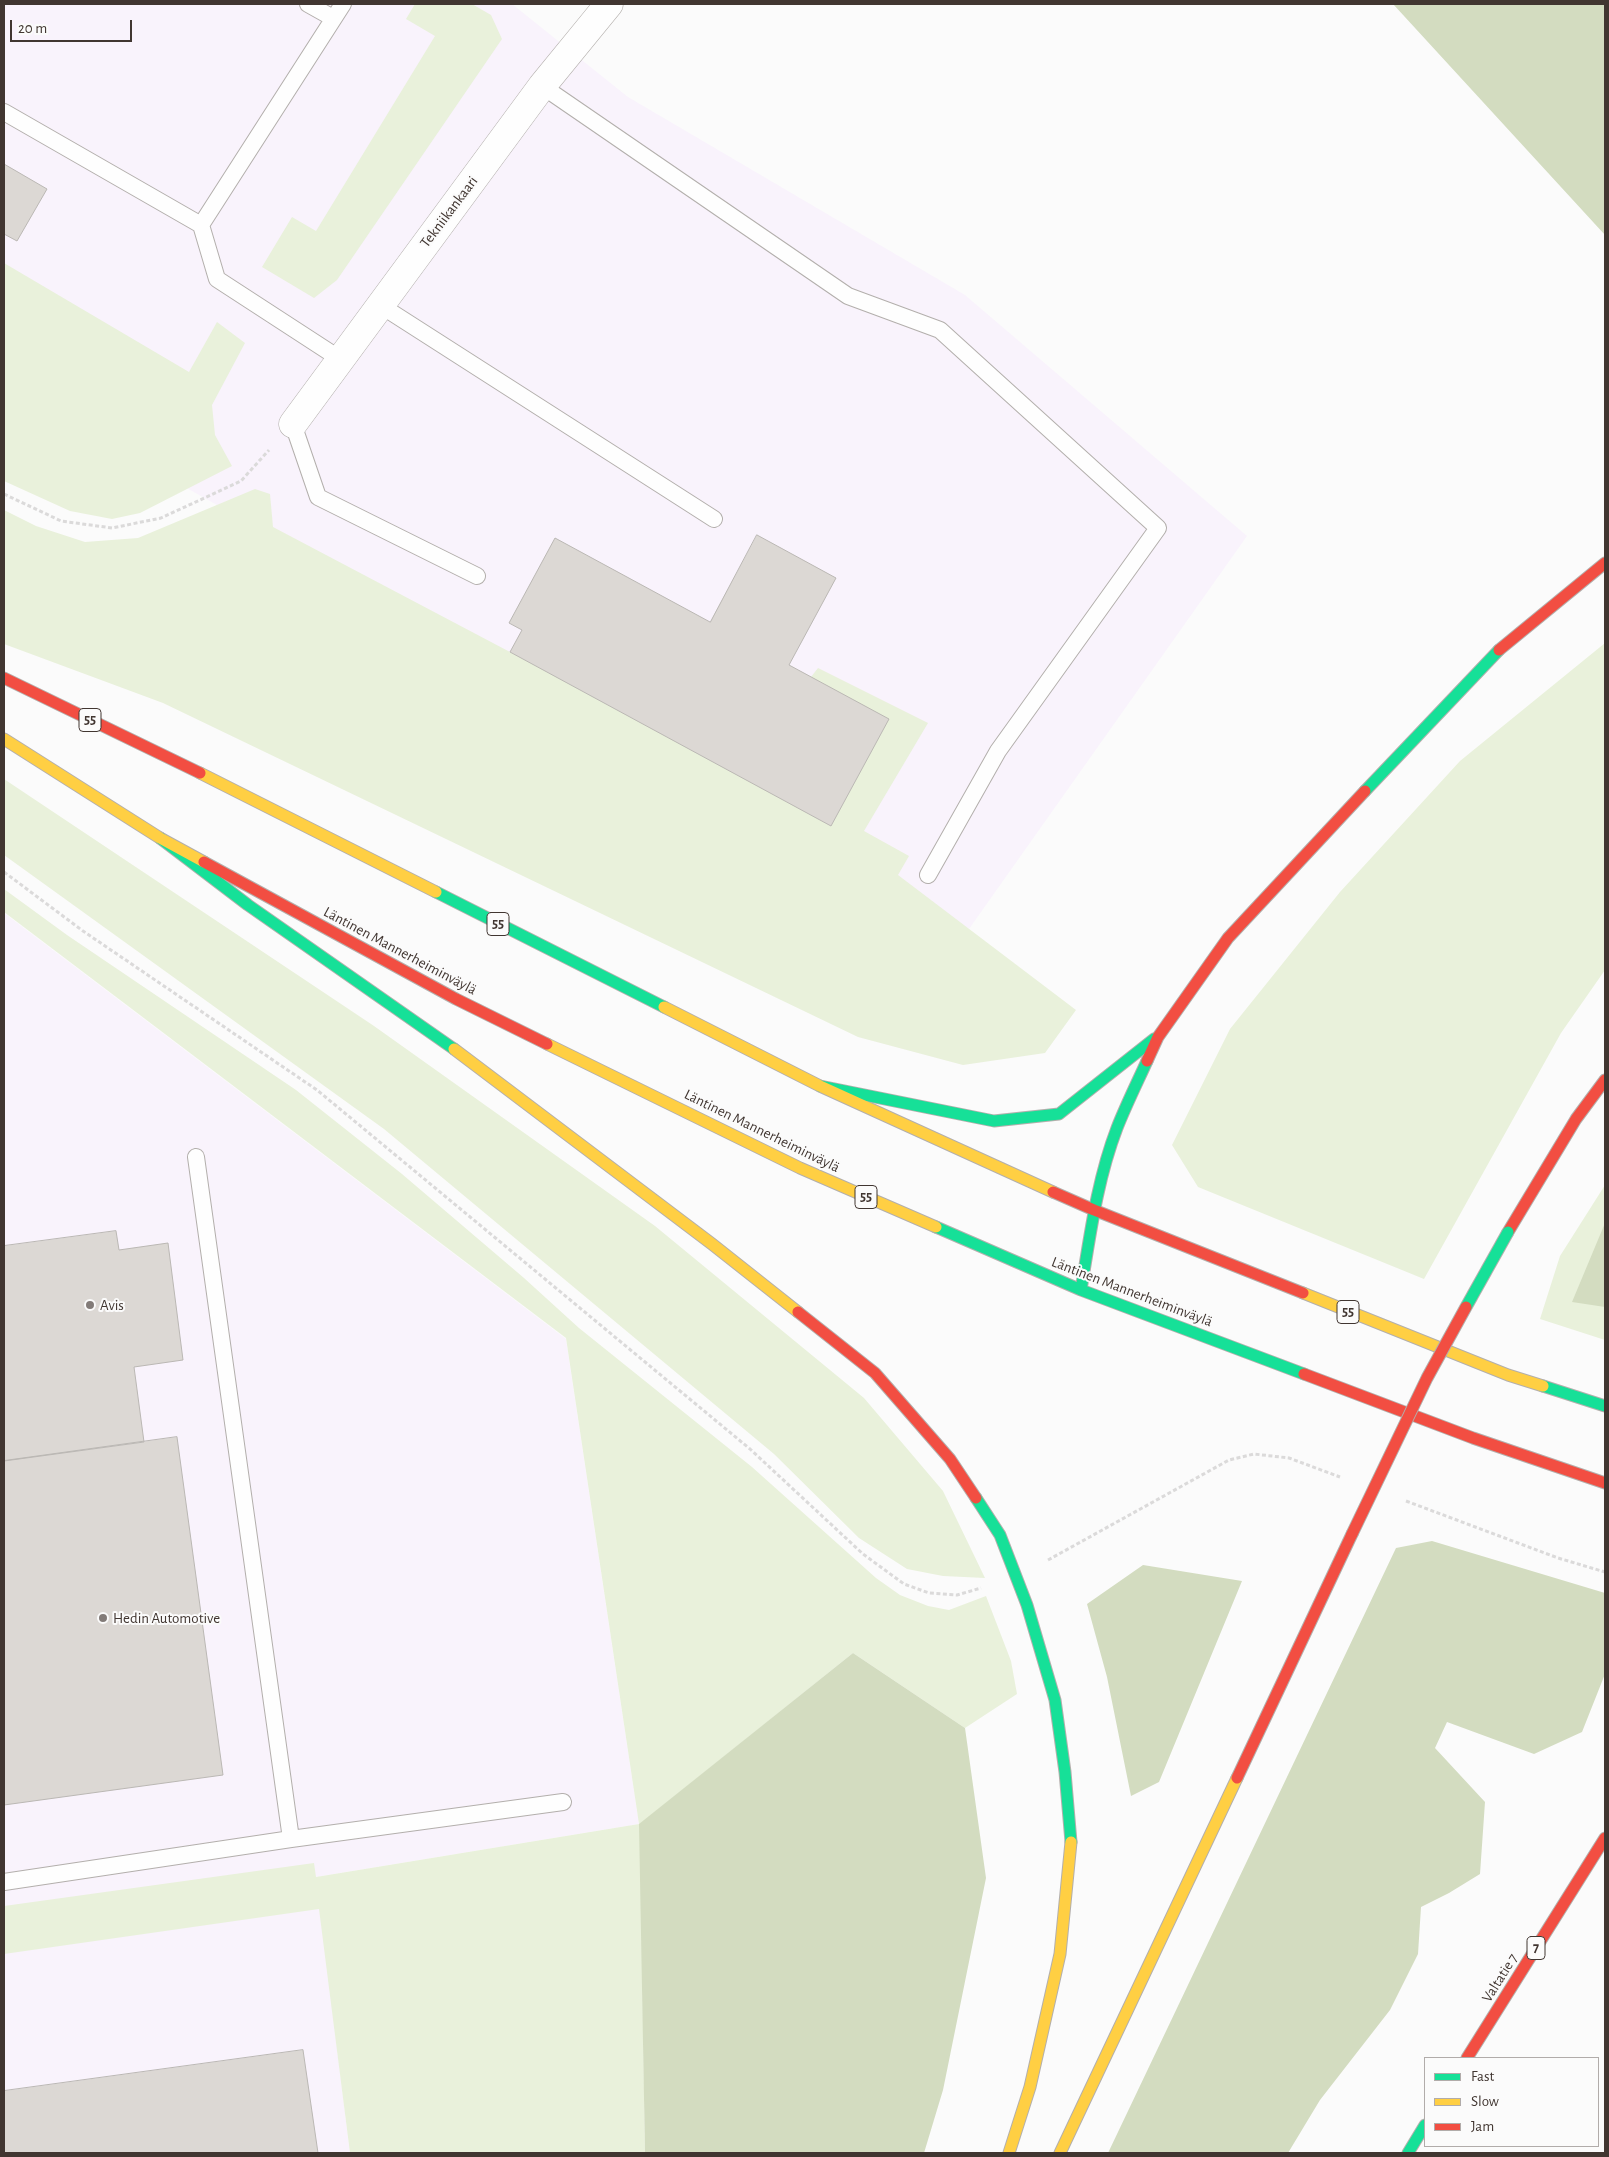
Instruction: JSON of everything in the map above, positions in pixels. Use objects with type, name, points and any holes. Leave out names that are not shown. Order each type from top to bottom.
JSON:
[{"type":"main road","points":[[1081,1290],[1094,1210],[1103,1173],[1117,1130],[1158,1037],[1228,938],[1491,657],[1605,563]]},
{"type":"main road","name":"55","points":[[4,678],[185,766],[820,1086],[1094,1210],[1508,1376],[1605,1406]]},
{"type":"main road","name":"Läntinen Mannerheiminväylä","points":[[4,739],[160,838],[456,998],[800,1168],[1081,1290],[1473,1438],[1605,1483]]},
{"type":"main road","points":[[160,838],[248,905],[469,1060],[712,1244],[875,1373],[950,1459],[1000,1535],[1027,1605],[1055,1700],[1065,1772],[1072,1846],[1060,1954],[1030,2087],[1009,2153]]},
{"type":"main road","points":[[820,1086],[994,1120],[1059,1114],[1158,1037]]},
{"type":"main road","points":[[1060,2153],[1426,1378],[1508,1232],[1576,1119],[1605,1080]]},
{"type":"main road","name":"Valtatie 7","points":[[1468,2057],[1605,1838]]},
{"type":"main road","points":[[1408,2153],[1424,2127]]},
{"type":"street","name":"Tekniikankaari","points":[[293,424],[542,86],[595,8]]},
{"type":"lane","points":[[308,4],[332,18]]},
{"type":"lane","points":[[201,225],[332,18],[344,4]]},
{"type":"lane","points":[[542,86],[848,296],[940,330],[1158,528],[998,751],[928,874]]},
{"type":"lane","points":[[4,112],[201,225],[217,279],[340,359]]},
{"type":"lane","points":[[380,305],[714,519]]},
{"type":"lane","points":[[293,424],[318,497],[477,576]]},
{"type":"lane","points":[[196,1157],[291,1839]]},
{"type":"lane","points":[[4,1882],[291,1839],[564,1802]]},
{"type":"path","points":[[4,494],[60,521],[112,528],[161,518],[241,480],[293,424]]},
{"type":"path","points":[[4,872],[83,931],[317,1090],[750,1449],[863,1554],[904,1584],[929,1593],[957,1595],[985,1586]]},
{"type":"path","points":[[1045,1561],[1228,1460],[1254,1454],[1289,1458],[1344,1478]]},
{"type":"path","points":[[1400,1499],[1558,1558],[1605,1572]]},
{"type":"shaded area","points":[[4,4],[512,4],[628,97],[965,295],[1247,536],[969,929],[4,385]]},
{"type":"shaded area","points":[[4,913],[566,1339],[639,1824],[316,1877],[350,2153],[4,2153]]},
{"type":"green space","points":[[415,4],[472,4],[491,15],[502,39],[337,280],[314,298],[262,267],[292,217],[316,231],[435,36],[406,19]]},
{"type":"green space","points":[[1393,4],[1605,4],[1605,235]]},
{"type":"green space","points":[[4,263],[189,372],[217,322],[245,343],[212,405],[215,435],[232,466],[140,513],[112,519],[70,511],[4,481]]},
{"type":"green space","points":[[255,489],[270,494],[273,527],[510,652],[811,677],[818,668],[928,723],[864,831],[909,856],[898,875],[1076,1010],[1045,1053],[963,1065],[858,1037],[163,703],[4,644],[4,510],[36,526],[85,542],[138,538]]},
{"type":"green space","points":[[1605,643],[1605,970],[1561,1033],[1424,1279],[1198,1187],[1172,1145],[1230,1029],[1340,892],[1460,761]]},
{"type":"green space","points":[[4,779],[374,1026],[655,1226],[864,1398],[943,1491],[985,1578],[943,1576],[907,1569],[859,1538],[774,1454],[384,1129],[4,855]]},
{"type":"green space","points":[[4,889],[67,935],[296,1090],[402,1174],[524,1278],[579,1328],[752,1467],[876,1578],[900,1595],[928,1606],[949,1610],[986,1596],[1011,1661],[1017,1694],[965,1728],[853,1653],[640,1824],[645,2153],[350,2153],[319,1909],[4,1954],[4,1906],[314,1863],[316,1877],[639,1824],[566,1338],[4,912]]},
{"type":"green space","points":[[1605,1185],[1605,1340],[1540,1319],[1560,1256]]},
{"type":"green space","points":[[1605,1223],[1605,1307],[1572,1302]]},
{"type":"green space","points":[[1432,1541],[1605,1593],[1605,1674],[1582,1732],[1534,1754],[1447,1722],[1435,1748],[1485,1802],[1480,1874],[1421,1907],[1418,1954],[1390,2010],[1320,2100],[1288,2153],[1108,2153],[1396,1548]]},
{"type":"green space","points":[[1143,1565],[1242,1581],[1159,1782],[1131,1796],[1107,1677],[1087,1604]]},
{"type":"green space","points":[[853,1653],[965,1728],[986,1878],[943,2090],[924,2153],[645,2153],[639,1824]]},
{"type":"building","points":[[4,164],[47,189],[17,241],[4,234]]},
{"type":"building","points":[[757,535],[836,578],[789,665],[889,719],[831,826],[510,652],[522,630],[509,623],[555,538],[710,622]]},
{"type":"building","name":"Avis","points":[[116,1231],[119,1250],[168,1243],[183,1360],[134,1367],[144,1442],[4,1461],[4,1246]]},
{"type":"building","name":"Hedin Automotive","points":[[177,1437],[223,1775],[4,1805],[4,1461]]},
{"type":"building","points":[[303,2050],[318,2153],[4,2153],[4,2091]]},
{"type":"traffic: fast","points":[[1365,791],[1499,650]]},
{"type":"traffic: fast","points":[[160,838],[248,905],[454,1049]]},
{"type":"traffic: fast","points":[[436,892],[664,1007]]},
{"type":"traffic: fast","points":[[820,1086],[994,1121],[1059,1114],[1154,1039]]},
{"type":"traffic: fast","points":[[1081,1290],[1104,1168],[1117,1128],[1147,1061]]},
{"type":"traffic: fast","points":[[936,1227],[1081,1290],[1304,1374]]},
{"type":"traffic: fast","points":[[1466,1307],[1508,1232]]},
{"type":"traffic: fast","points":[[1543,1386],[1605,1406]]},
{"type":"traffic: fast","points":[[976,1498],[1000,1535],[1027,1605],[1055,1700],[1065,1772],[1071,1842]]},
{"type":"traffic: fast","points":[[1408,2153],[1424,2127]]},
{"type":"traffic: slow","points":[[4,739],[160,838],[204,862]]},
{"type":"traffic: slow","points":[[200,773],[436,892]]},
{"type":"traffic: slow","points":[[664,1007],[820,1086],[1053,1192]]},
{"type":"traffic: slow","points":[[547,1044],[800,1168],[936,1227]]},
{"type":"traffic: slow","points":[[454,1049],[712,1244],[798,1312]]},
{"type":"traffic: slow","points":[[1303,1293],[1508,1375],[1543,1386]]},
{"type":"traffic: slow","points":[[1060,2153],[1237,1778]]},
{"type":"traffic: slow","points":[[1009,2153],[1030,2087],[1060,1954],[1071,1842]]},
{"type":"traffic: jam","points":[[1499,650],[1605,563]]},
{"type":"traffic: jam","points":[[4,678],[200,773]]},
{"type":"traffic: jam","points":[[1147,1061],[1158,1037],[1228,938],[1365,791]]},
{"type":"traffic: jam","points":[[204,862],[456,999],[547,1044]]},
{"type":"traffic: jam","points":[[1508,1232],[1576,1119],[1605,1080]]},
{"type":"traffic: jam","points":[[1053,1192],[1303,1293]]},
{"type":"traffic: jam","points":[[1352,1534],[1427,1378],[1466,1307]]},
{"type":"traffic: jam","points":[[798,1312],[875,1373],[950,1459],[976,1498]]},
{"type":"traffic: jam","points":[[1304,1374],[1473,1438],[1605,1483]]},
{"type":"traffic: jam","points":[[1237,1778],[1352,1534]]},
{"type":"traffic: jam","points":[[1468,2057],[1605,1838]]},
{"type":"place","name":"Avis","points":[[90,1305]]},
{"type":"place","name":"Hedin Automotive","points":[[103,1618]]}]
